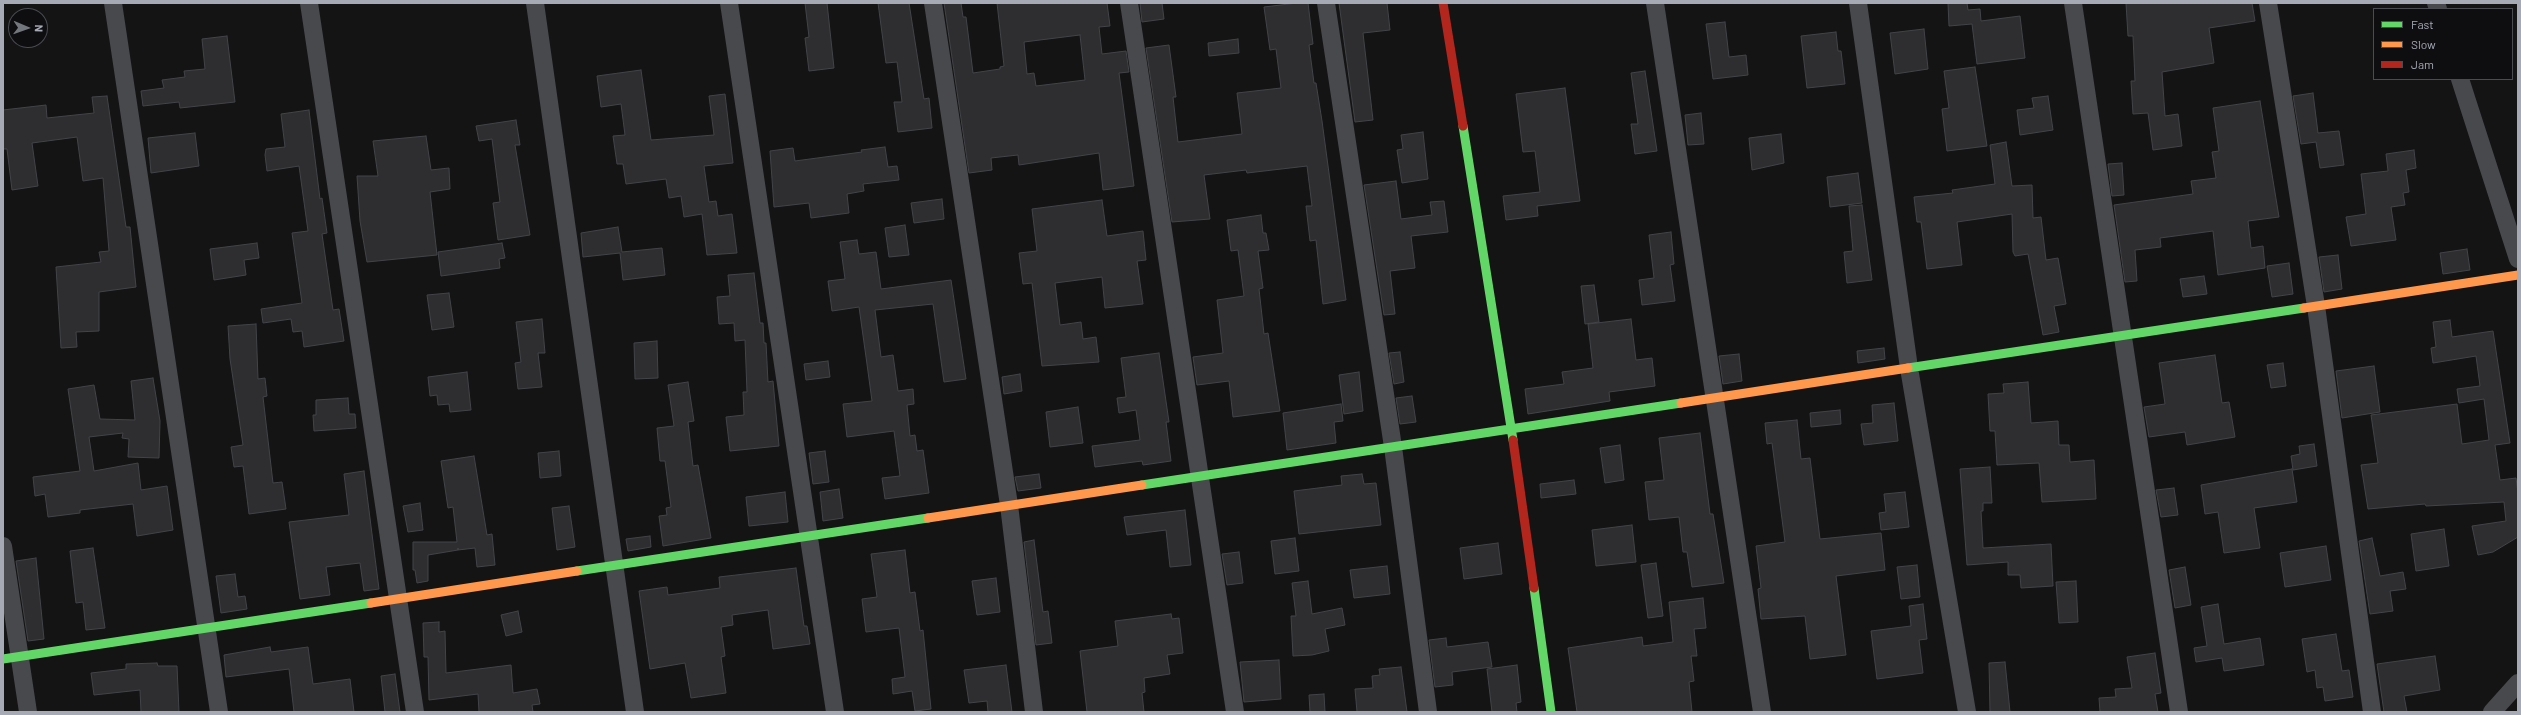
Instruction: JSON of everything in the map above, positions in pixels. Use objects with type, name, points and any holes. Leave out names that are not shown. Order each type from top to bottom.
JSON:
[{"type":"street","points":[[113,3],[219,712]]},
{"type":"street","points":[[309,3],[415,712]]},
{"type":"street","points":[[535,3],[635,712]]},
{"type":"street","points":[[728,3],[835,712]]},
{"type":"street","points":[[934,3],[1009,506],[1034,712]]},
{"type":"street","points":[[1129,3],[1235,712]]},
{"type":"street","points":[[1326,3],[1393,447],[1428,712]]},
{"type":"street","points":[[1443,3],[1511,429],[1551,712]]},
{"type":"street","points":[[1655,3],[1762,712]]},
{"type":"street","points":[[1858,3],[1909,368],[1967,712]]},
{"type":"street","points":[[2073,3],[2121,336],[2179,712]]},
{"type":"street","points":[[2268,3],[2316,306],[2372,712]]},
{"type":"street","points":[[2460,80],[2518,259]]},
{"type":"street","points":[[11,658],[2518,275]]},
{"type":"street","points":[[3,546],[11,658],[28,712]]},
{"type":"street","points":[[2492,712],[2518,683]]},
{"type":"building","points":[[805,3],[827,3],[834,68],[809,71],[805,38],[809,37]]},
{"type":"building","points":[[878,3],[909,3],[924,99],[929,98],[932,128],[898,132],[894,102],[902,102],[897,62],[886,63]]},
{"type":"building","points":[[944,3],[961,3],[963,17],[966,17],[973,73],[1000,69],[1000,67],[1004,66],[997,3],[1107,3],[1110,26],[1099,27],[1102,54],[1126,51],[1129,72],[1119,73],[1134,186],[1103,190],[1099,153],[1019,165],[1018,155],[991,158],[992,170],[969,173]],"holes":[[[1080,35],[1085,80],[1036,86],[1034,73],[1027,74],[1024,42]]]},
{"type":"building","points":[[1140,3],[1162,3],[1164,19],[1142,22]]},
{"type":"building","points":[[1308,3],[1313,44],[1309,45],[1314,83],[1316,83],[1322,121],[1346,300],[1323,304],[1316,240],[1310,241],[1306,206],[1312,206],[1307,166],[1247,173],[1246,170],[1204,175],[1210,219],[1172,222],[1146,48],[1169,45],[1176,97],[1173,97],[1178,142],[1242,134],[1237,93],[1281,88],[1276,49],[1270,50],[1264,7]]},
{"type":"building","points":[[1339,3],[1387,3],[1390,30],[1363,33],[1373,120],[1355,122]]},
{"type":"building","points":[[1948,3],[1967,3],[1968,10],[1980,9],[1981,21],[2020,16],[2025,58],[1977,64],[1972,24],[1949,26]]},
{"type":"building","points":[[2126,3],[2252,3],[2255,21],[2209,28],[2214,63],[2162,72],[2165,116],[2178,114],[2182,146],[2153,150],[2148,113],[2133,114],[2131,81],[2135,81],[2133,36],[2128,36]]},
{"type":"building","points":[[1725,22],[1729,57],[1746,55],[1748,75],[1713,79],[1706,24]]},
{"type":"building","points":[[1924,29],[1928,69],[1895,74],[1890,33]]},
{"type":"building","points":[[1836,32],[1838,51],[1841,51],[1845,84],[1807,88],[1801,36]]},
{"type":"building","points":[[227,36],[235,102],[180,108],[179,102],[143,106],[141,91],[164,88],[162,80],[185,77],[184,71],[205,69],[202,39]]},
{"type":"building","points":[[1238,39],[1239,53],[1209,56],[1208,43]]},
{"type":"building","points":[[1975,67],[1987,146],[1947,151],[1942,109],[1949,108],[1944,71]]},
{"type":"building","points":[[641,70],[651,140],[714,135],[709,96],[725,94],[733,163],[704,166],[709,202],[716,201],[718,216],[732,214],[737,253],[707,255],[702,214],[684,217],[681,196],[669,198],[666,179],[626,184],[623,164],[617,164],[613,136],[625,135],[621,104],[601,107],[597,76]]},
{"type":"building","points":[[1645,71],[1657,151],[1635,154],[1631,124],[1638,124],[1631,73]]},
{"type":"building","points":[[1565,88],[1580,201],[1537,206],[1538,216],[1506,220],[1503,196],[1540,192],[1535,151],[1523,152],[1516,94]]},
{"type":"building","points":[[2313,93],[2318,133],[2339,131],[2344,165],[2320,168],[2316,142],[2301,144],[2293,96]]},
{"type":"building","points":[[107,96],[126,227],[130,227],[136,287],[99,292],[99,331],[76,332],[77,347],[61,348],[56,267],[101,262],[99,252],[109,251],[103,178],[83,181],[77,137],[32,143],[38,186],[12,190],[7,149],[3,149],[3,110],[46,105],[47,118],[94,113],[92,97]]},
{"type":"building","points":[[2048,96],[2053,130],[2020,135],[2017,110],[2034,108],[2032,98]]},
{"type":"building","points":[[2260,101],[2279,217],[2248,221],[2251,248],[2263,246],[2265,268],[2218,275],[2213,231],[2160,238],[2161,247],[2135,250],[2137,281],[2125,282],[2114,205],[2193,194],[2191,181],[2216,178],[2212,152],[2219,151],[2213,108]]},
{"type":"building","points":[[309,110],[320,199],[322,198],[327,233],[322,234],[333,310],[339,309],[344,341],[304,347],[302,331],[293,332],[291,319],[263,323],[261,309],[302,303],[292,233],[308,231],[299,166],[267,171],[265,155],[266,149],[285,147],[281,114]]},
{"type":"building","points":[[1701,113],[1704,144],[1688,145],[1685,115]]},
{"type":"building","points":[[516,120],[520,145],[515,145],[530,235],[498,240],[493,203],[500,202],[492,139],[479,141],[476,126]]},
{"type":"building","points":[[1423,132],[1428,179],[1402,183],[1397,150],[1403,149],[1401,135]]},
{"type":"building","points":[[195,133],[199,166],[151,173],[148,138]]},
{"type":"building","points":[[1781,134],[1784,163],[1752,170],[1749,138]]},
{"type":"building","points":[[426,136],[431,170],[449,168],[450,189],[430,192],[437,255],[367,262],[360,221],[357,176],[378,176],[373,141]]},
{"type":"building","points":[[2006,142],[2012,186],[2032,185],[2033,218],[2041,217],[2046,260],[2058,258],[2066,304],[2054,306],[2059,332],[2043,335],[2028,254],[2015,256],[2013,252],[2012,214],[1957,222],[1962,265],[1927,269],[1921,222],[1917,222],[1914,197],[1953,193],[1952,190],[1995,184],[1990,145]]},
{"type":"building","points":[[885,147],[888,167],[897,166],[899,180],[863,184],[864,191],[847,194],[849,213],[811,218],[809,203],[774,207],[770,151],[793,148],[795,161],[862,152],[861,150]]},
{"type":"building","points":[[2414,150],[2416,168],[2406,170],[2409,192],[2403,193],[2405,205],[2391,207],[2396,240],[2351,246],[2346,217],[2366,214],[2361,174],[2388,171],[2386,154]]},
{"type":"building","points":[[2122,163],[2124,195],[2112,196],[2108,164]]},
{"type":"building","points":[[1858,173],[1862,203],[1830,207],[1827,177]]},
{"type":"building","points":[[1396,181],[1401,219],[1432,215],[1430,202],[1444,201],[1448,232],[1411,236],[1415,268],[1390,271],[1395,314],[1384,315],[1364,185]]},
{"type":"building","points":[[942,199],[944,219],[914,223],[911,203]]},
{"type":"building","points":[[1102,200],[1107,236],[1143,231],[1146,260],[1137,261],[1143,304],[1105,308],[1102,277],[1055,283],[1060,325],[1081,322],[1083,339],[1096,337],[1099,362],[1042,366],[1032,283],[1023,284],[1019,253],[1037,251],[1032,209]]},
{"type":"building","points":[[1862,205],[1872,280],[1847,283],[1844,252],[1853,251],[1849,206]]},
{"type":"building","points":[[1261,215],[1263,233],[1266,233],[1269,250],[1258,251],[1263,288],[1259,289],[1264,334],[1268,333],[1280,411],[1233,417],[1229,381],[1197,385],[1193,357],[1223,353],[1217,300],[1244,296],[1238,250],[1231,251],[1227,220]]},
{"type":"building","points":[[905,225],[909,255],[889,257],[885,228]]},
{"type":"building","points":[[618,227],[622,252],[662,248],[665,275],[623,280],[620,253],[583,257],[581,233]]},
{"type":"building","points":[[1671,232],[1674,264],[1670,265],[1675,301],[1642,305],[1639,280],[1654,278],[1649,235]]},
{"type":"building","points":[[857,240],[859,254],[876,252],[881,289],[951,280],[966,379],[944,382],[933,304],[875,310],[881,357],[893,355],[898,391],[913,389],[914,404],[907,405],[910,436],[915,435],[917,451],[923,450],[929,493],[885,499],[882,478],[900,476],[894,431],[847,437],[843,404],[872,401],[859,307],[832,311],[828,281],[845,279],[840,242]]},
{"type":"building","points":[[257,243],[259,258],[244,260],[246,275],[214,280],[210,249]]},
{"type":"building","points":[[502,243],[505,258],[499,259],[500,268],[441,276],[438,252]]},
{"type":"building","points":[[2467,249],[2470,270],[2443,274],[2440,253]]},
{"type":"building","points":[[2338,255],[2342,289],[2324,292],[2319,257]]},
{"type":"building","points":[[2289,263],[2293,294],[2272,297],[2267,266]]},
{"type":"building","points":[[754,273],[760,323],[763,323],[764,343],[766,343],[768,382],[773,381],[779,446],[730,451],[726,417],[744,415],[743,392],[747,392],[745,340],[735,341],[734,323],[719,324],[717,297],[730,296],[728,275]]},
{"type":"building","points":[[2204,276],[2207,294],[2183,297],[2180,279]]},
{"type":"building","points":[[1594,285],[1599,322],[1585,324],[1581,286]]},
{"type":"building","points":[[449,293],[454,327],[432,330],[427,295]]},
{"type":"building","points":[[542,319],[545,353],[538,353],[542,387],[518,389],[515,363],[521,362],[516,322]]},
{"type":"building","points":[[1631,319],[1636,360],[1652,358],[1655,386],[1609,392],[1610,401],[1528,414],[1525,389],[1564,384],[1562,372],[1593,368],[1588,324]]},
{"type":"building","points":[[2450,320],[2452,337],[2493,331],[2510,443],[2495,445],[2500,480],[2516,478],[2518,493],[2518,537],[2493,552],[2478,555],[2472,526],[2506,521],[2504,502],[2426,506],[2425,504],[2368,509],[2361,465],[2378,463],[2371,415],[2457,404],[2462,444],[2489,440],[2484,399],[2459,403],[2457,389],[2480,386],[2476,356],[2433,363],[2431,348],[2436,347],[2433,322]]},
{"type":"building","points":[[256,324],[258,379],[265,378],[267,396],[263,397],[273,483],[282,482],[286,509],[249,514],[243,466],[234,467],[231,447],[243,445],[230,359],[228,326]]},
{"type":"building","points":[[657,341],[658,378],[635,379],[634,343]]},
{"type":"building","points":[[1884,348],[1885,359],[1858,363],[1857,351]]},
{"type":"building","points":[[1400,352],[1404,382],[1394,384],[1389,353]]},
{"type":"building","points":[[1159,353],[1169,422],[1166,422],[1171,461],[1143,465],[1142,461],[1095,467],[1092,446],[1140,440],[1136,410],[1119,413],[1117,398],[1126,397],[1121,358]]},
{"type":"building","points":[[1739,354],[1742,381],[1723,384],[1719,356]]},
{"type":"building","points":[[2215,355],[2222,403],[2229,402],[2235,437],[2187,445],[2185,432],[2149,437],[2144,407],[2165,404],[2159,363]]},
{"type":"building","points":[[828,361],[830,377],[806,380],[804,364]]},
{"type":"building","points":[[2283,363],[2286,386],[2271,388],[2267,365]]},
{"type":"building","points":[[2374,366],[2380,412],[2342,418],[2336,371]]},
{"type":"building","points":[[467,372],[471,410],[450,412],[449,404],[438,405],[437,395],[430,396],[428,377]]},
{"type":"building","points":[[1359,372],[1363,411],[1344,414],[1339,375]]},
{"type":"building","points":[[1020,374],[1022,391],[1004,394],[1002,377]]},
{"type":"building","points":[[153,378],[160,421],[159,458],[128,457],[129,439],[122,438],[123,433],[89,437],[94,471],[138,463],[141,490],[167,486],[173,530],[137,536],[133,504],[80,510],[80,513],[48,517],[45,494],[35,496],[33,477],[80,471],[68,389],[94,385],[100,419],[135,420],[131,381]]},
{"type":"building","points":[[688,382],[694,421],[688,422],[693,466],[698,465],[711,538],[663,546],[659,516],[667,515],[666,508],[671,507],[665,461],[660,461],[657,428],[674,426],[668,385]]},
{"type":"building","points":[[2028,382],[2031,423],[2058,421],[2059,445],[2069,445],[2070,462],[2094,460],[2096,499],[2042,502],[2039,463],[1997,465],[1995,431],[1990,431],[1988,394],[2004,393],[2003,384]]},
{"type":"building","points":[[1412,396],[1416,422],[1400,424],[1396,398]]},
{"type":"building","points":[[348,398],[349,414],[355,414],[356,428],[314,431],[313,415],[316,415],[316,400]]},
{"type":"building","points":[[1894,403],[1898,441],[1864,445],[1861,424],[1873,423],[1872,405]]},
{"type":"building","points":[[1341,404],[1343,421],[1334,422],[1336,443],[1287,450],[1283,413]]},
{"type":"building","points":[[1078,407],[1083,443],[1050,447],[1046,412]]},
{"type":"building","points":[[1840,410],[1841,424],[1811,427],[1810,413]]},
{"type":"building","points":[[1797,420],[1801,459],[1810,458],[1820,539],[1881,533],[1885,570],[1836,576],[1846,655],[1810,659],[1805,616],[1761,619],[1758,589],[1761,588],[1756,546],[1785,542],[1772,443],[1767,444],[1765,423]]},
{"type":"building","points":[[1700,433],[1710,514],[1713,514],[1724,583],[1692,587],[1687,552],[1683,552],[1679,517],[1649,520],[1645,482],[1664,480],[1659,438]]},
{"type":"building","points":[[2314,444],[2317,466],[2293,470],[2291,456],[2300,454],[2299,446]]},
{"type":"building","points":[[1620,445],[1624,480],[1605,483],[1600,448]]},
{"type":"building","points":[[559,451],[561,476],[540,478],[538,453]]},
{"type":"building","points":[[825,451],[829,482],[813,484],[809,453]]},
{"type":"building","points":[[474,456],[487,535],[492,534],[495,565],[477,567],[475,548],[428,555],[428,581],[417,583],[415,570],[413,570],[413,542],[457,542],[453,507],[448,508],[441,461]]},
{"type":"building","points":[[1990,467],[1992,503],[1983,503],[1983,511],[1981,511],[1983,548],[2051,544],[2053,586],[2021,588],[2020,575],[2008,575],[2008,562],[1967,565],[1960,469]]},
{"type":"building","points":[[2292,469],[2297,502],[2254,508],[2260,548],[2224,553],[2218,512],[2205,514],[2201,485]]},
{"type":"building","points":[[364,471],[379,589],[364,591],[360,563],[326,567],[330,595],[300,599],[289,522],[349,515],[344,474]]},
{"type":"building","points":[[1039,474],[1041,488],[1018,491],[1015,477]]},
{"type":"building","points":[[1362,474],[1364,484],[1376,483],[1381,525],[1299,534],[1294,491],[1342,485],[1341,476]]},
{"type":"building","points":[[1574,480],[1576,494],[1541,498],[1540,484]]},
{"type":"building","points":[[2174,488],[2178,515],[2161,517],[2156,490]]},
{"type":"building","points":[[839,489],[843,518],[823,521],[820,492]]},
{"type":"building","points":[[785,492],[788,522],[749,526],[746,497]]},
{"type":"building","points":[[1905,492],[1909,527],[1881,530],[1879,513],[1886,512],[1884,494]]},
{"type":"building","points":[[420,503],[423,530],[408,532],[403,506]]},
{"type":"building","points":[[569,506],[575,547],[557,550],[552,508]]},
{"type":"building","points":[[1185,510],[1191,565],[1170,567],[1166,530],[1127,535],[1124,517]]},
{"type":"building","points":[[1632,525],[1636,562],[1596,566],[1592,530]]},
{"type":"building","points":[[2444,529],[2449,566],[2416,571],[2411,534]]},
{"type":"building","points":[[650,536],[651,547],[628,551],[626,539]]},
{"type":"building","points":[[1295,538],[1299,571],[1275,574],[1271,541]]},
{"type":"building","points":[[2372,538],[2380,576],[2403,572],[2406,589],[2390,591],[2393,611],[2370,614],[2359,541]]},
{"type":"building","points":[[1034,540],[1043,612],[1048,611],[1052,643],[1036,645],[1024,542]]},
{"type":"building","points":[[1498,543],[1502,574],[1464,579],[1460,548]]},
{"type":"building","points":[[2326,546],[2331,580],[2285,587],[2280,553]]},
{"type":"building","points":[[93,548],[105,628],[86,630],[83,602],[76,603],[70,551]]},
{"type":"building","points":[[905,550],[910,593],[915,592],[920,631],[923,630],[931,709],[915,711],[912,691],[893,694],[892,679],[905,677],[899,628],[866,632],[862,599],[877,597],[871,554]]},
{"type":"building","points":[[1239,552],[1243,583],[1227,585],[1222,554]]},
{"type":"building","points":[[36,558],[44,639],[28,641],[16,561]]},
{"type":"building","points":[[1656,563],[1663,616],[1648,618],[1641,565]]},
{"type":"building","points":[[1917,565],[1920,597],[1901,599],[1897,567]]},
{"type":"building","points":[[1387,566],[1390,594],[1354,598],[1350,570]]},
{"type":"building","points":[[2185,567],[2191,605],[2175,608],[2169,570]]},
{"type":"building","points":[[796,568],[804,626],[807,626],[810,644],[773,649],[768,610],[732,615],[733,625],[721,627],[725,656],[721,657],[726,693],[691,698],[685,663],[650,669],[639,591],[667,587],[668,595],[720,588],[719,577]]},
{"type":"building","points":[[235,574],[238,597],[245,596],[247,609],[221,613],[216,576]]},
{"type":"building","points":[[996,578],[1000,612],[977,615],[972,581]]},
{"type":"building","points":[[1308,581],[1312,614],[1342,608],[1345,625],[1325,629],[1329,651],[1312,655],[1293,656],[1291,616],[1296,616],[1292,583]]},
{"type":"building","points":[[2076,581],[2078,622],[2059,623],[2056,582]]},
{"type":"building","points":[[1703,598],[1706,628],[1694,629],[1697,656],[1691,656],[1694,681],[1689,682],[1692,712],[1577,712],[1568,648],[1642,637],[1643,646],[1673,642],[1669,602]]},
{"type":"building","points":[[1923,604],[1927,639],[1919,640],[1923,673],[1877,679],[1871,631],[1911,626],[1909,606]]},
{"type":"building","points":[[2218,604],[2224,644],[2260,638],[2264,665],[2224,671],[2222,658],[2196,662],[2194,648],[2207,646],[2201,607]]},
{"type":"building","points":[[518,611],[522,632],[506,636],[501,615]]},
{"type":"building","points":[[1171,614],[1172,619],[1179,618],[1183,653],[1167,655],[1170,674],[1144,678],[1145,692],[1142,693],[1144,712],[1087,712],[1080,651],[1118,646],[1115,621]]},
{"type":"building","points":[[439,622],[439,632],[445,631],[446,673],[511,665],[513,693],[537,689],[540,704],[532,705],[533,712],[479,712],[478,694],[429,700],[428,657],[424,657],[423,623]]},
{"type":"building","points":[[2336,634],[2342,671],[2349,670],[2353,697],[2325,701],[2323,687],[2317,688],[2315,670],[2307,672],[2302,639]]},
{"type":"building","points":[[1446,638],[1447,647],[1488,642],[1492,667],[1452,672],[1453,685],[1435,687],[1429,640]]},
{"type":"building","points":[[270,647],[271,652],[308,647],[313,684],[350,679],[354,712],[294,712],[289,669],[226,677],[224,655]]},
{"type":"building","points":[[2155,653],[2161,693],[2155,694],[2158,712],[2100,712],[2099,698],[2116,697],[2115,689],[2132,688],[2127,657]]},
{"type":"building","points":[[2435,656],[2440,690],[2404,696],[2407,712],[2384,712],[2377,664]]},
{"type":"building","points":[[1279,660],[1281,699],[1244,702],[1240,662]]},
{"type":"building","points":[[2005,662],[2010,712],[1990,712],[1989,663]]},
{"type":"building","points":[[157,663],[158,666],[177,666],[179,712],[141,712],[140,690],[94,695],[91,673],[126,669],[126,664]]},
{"type":"building","points":[[1006,665],[1012,712],[988,712],[987,701],[969,703],[964,670]]},
{"type":"building","points":[[1517,665],[1521,702],[1516,703],[1517,712],[1492,712],[1487,669]]},
{"type":"building","points":[[1401,667],[1407,712],[1357,712],[1355,689],[1373,688],[1372,676],[1380,675],[1379,669]]},
{"type":"building","points":[[395,674],[400,712],[385,712],[381,676]]},
{"type":"building","points":[[1324,694],[1325,712],[1310,712],[1309,695]]},
{"type":"traffic: fast","points":[[1463,126],[1513,440]]},
{"type":"traffic: fast","points":[[1908,368],[2304,308]]},
{"type":"traffic: fast","points":[[1142,485],[1681,403]]},
{"type":"traffic: fast","points":[[577,571],[928,518]]},
{"type":"traffic: fast","points":[[1534,588],[1551,712]]},
{"type":"traffic: fast","points":[[3,659],[371,603]]},
{"type":"traffic: slow","points":[[2304,308],[2518,275]]},
{"type":"traffic: slow","points":[[1681,403],[1908,368]]},
{"type":"traffic: slow","points":[[928,518],[1142,485]]},
{"type":"traffic: slow","points":[[371,603],[577,571]]},
{"type":"traffic: jam","points":[[1443,3],[1463,126]]},
{"type":"traffic: jam","points":[[1513,440],[1534,588]]}]
